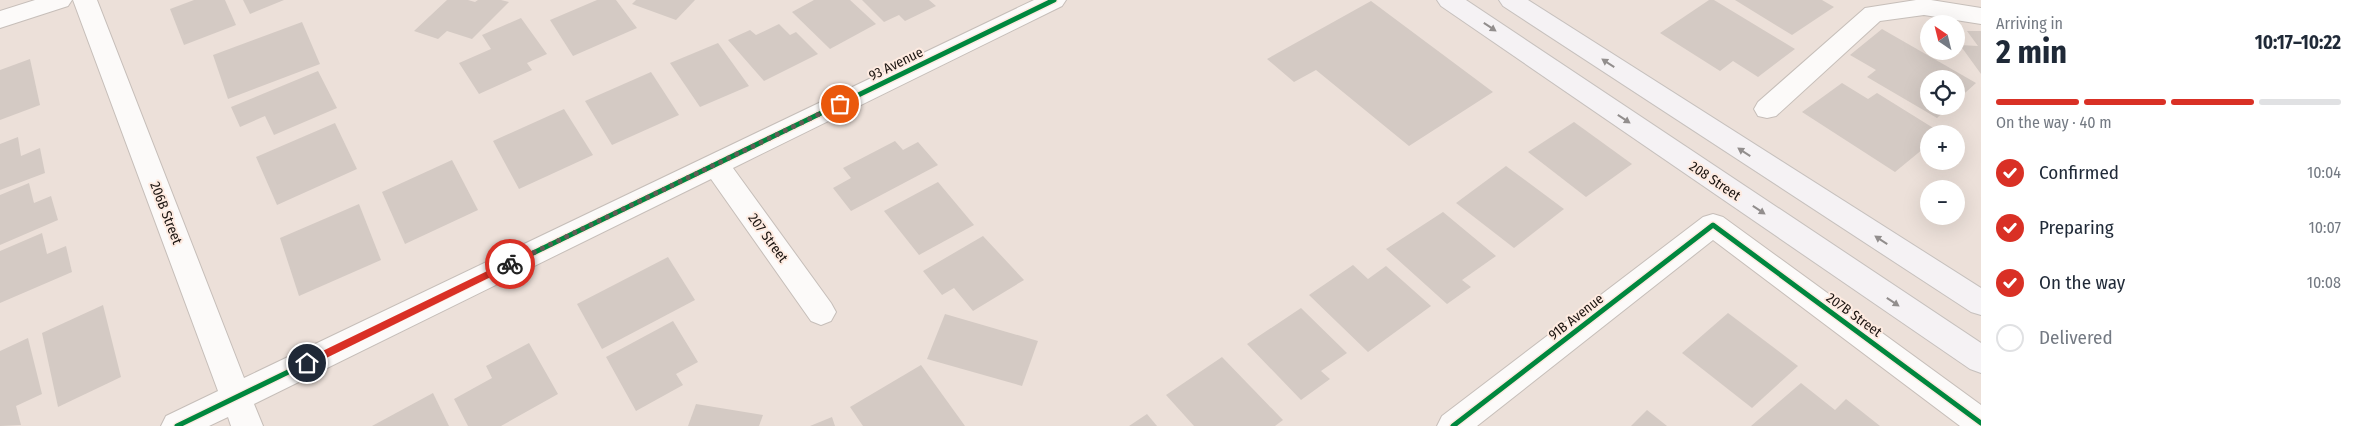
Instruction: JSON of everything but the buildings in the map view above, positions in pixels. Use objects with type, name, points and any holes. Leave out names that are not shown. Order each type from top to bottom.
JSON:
[{"type":"main road","name":"208 Street","points":[[1450,0],[1981,360]]},
{"type":"main road","points":[[1511,0],[1981,303]]},
{"type":"street","points":[[0,20],[60,0]]},
{"type":"street","name":"206B Street","points":[[85,0],[247,426]]},
{"type":"street","name":"93 Avenue","points":[[178,426],[1054,0]]},
{"type":"street","points":[[1767,109],[1873,14],[1924,7],[1981,16]]},
{"type":"street","name":"207 Street","points":[[715,164],[821,312]]},
{"type":"street","name":"207B Street","points":[[1713,225],[1981,423]]},
{"type":"street","name":"91B Avenue","points":[[1452,426],[1713,225]]},
{"type":"cycle path","points":[[177,426],[1054,0]]},
{"type":"cycle path","points":[[1453,426],[1713,225],[1981,423]]},
{"type":"way so far","points":[[510,264],[840,104]]},
{"type":"route","points":[[307,363],[510,264]]}]
